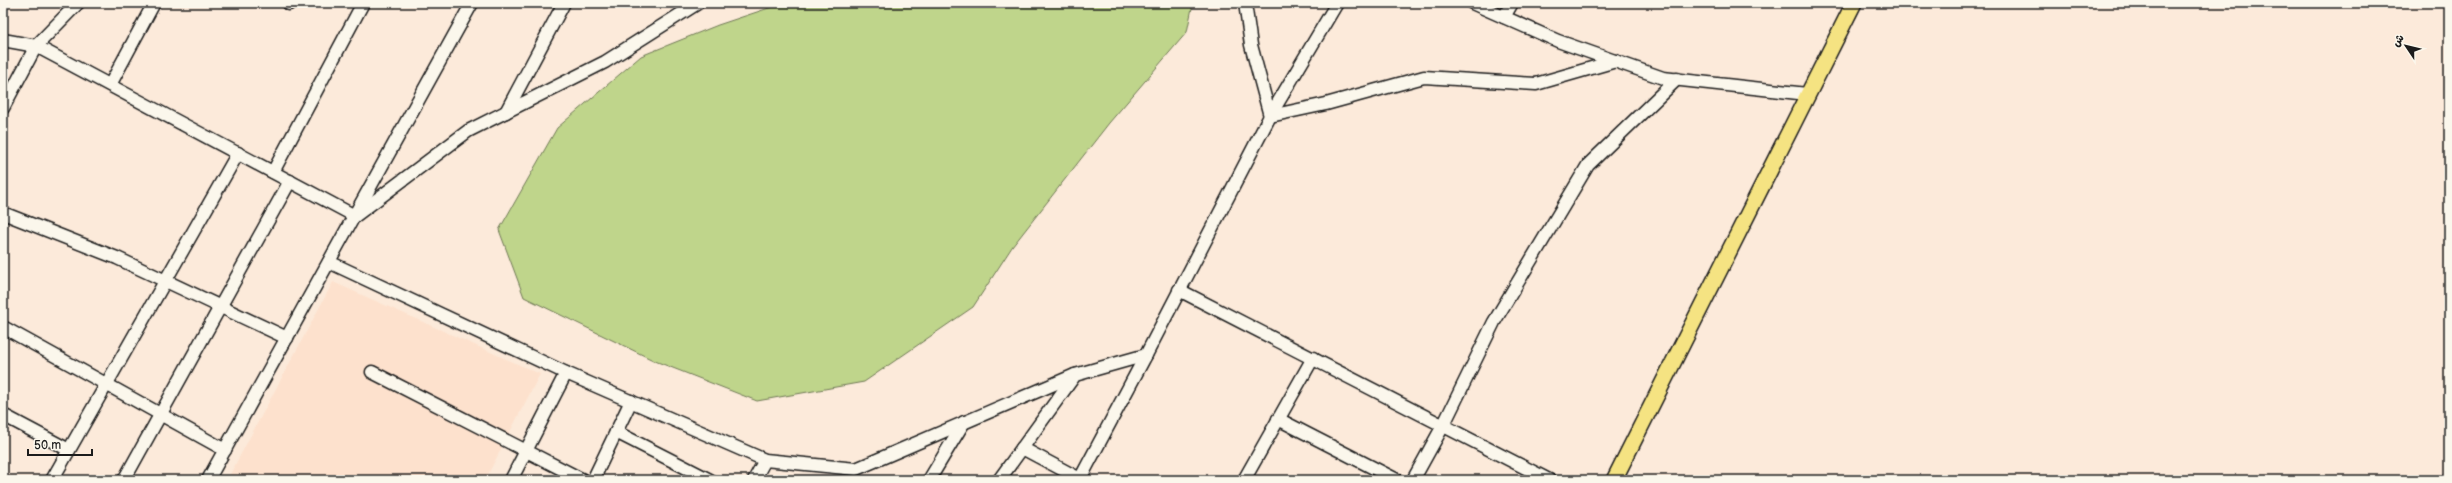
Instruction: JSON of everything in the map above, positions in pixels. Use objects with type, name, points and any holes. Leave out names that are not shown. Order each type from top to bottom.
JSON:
[{"type":"main road","points":[[1614,480],[1854,3]]},
{"type":"street","points":[[3,108],[36,46],[78,3]]},
{"type":"street","points":[[110,85],[154,3]]},
{"type":"street","points":[[273,172],[363,3]]},
{"type":"street","points":[[208,480],[472,3]]},
{"type":"street","points":[[506,112],[564,3]]},
{"type":"street","points":[[673,19],[682,3]]},
{"type":"street","points":[[354,216],[468,131],[605,62],[698,3]]},
{"type":"street","points":[[1246,3],[1251,45],[1270,116]]},
{"type":"street","points":[[1022,448],[1081,480],[1270,116],[1337,3]]},
{"type":"street","points":[[1472,3],[1558,40],[1663,78],[1807,94]]},
{"type":"street","points":[[1504,17],[1512,3]]},
{"type":"street","points":[[3,40],[36,46],[354,216]]},
{"type":"street","points":[[1270,116],[1326,104],[1424,77],[1536,84],[1616,61]]},
{"type":"street","points":[[1413,480],[1444,424],[1494,322],[1588,165],[1677,79]]},
{"type":"street","points":[[52,480],[70,450],[105,384],[238,153]]},
{"type":"street","points":[[124,480],[290,181]]},
{"type":"street","points":[[3,213],[117,258],[287,338]]},
{"type":"street","points":[[329,262],[566,373],[765,460],[856,469],[1075,375],[1146,356]]},
{"type":"street","points":[[1179,290],[1444,424],[1549,480]]},
{"type":"street","points":[[3,327],[225,450]]},
{"type":"street","points":[[1244,480],[1313,358]]},
{"type":"street","points":[[372,372],[583,480]]},
{"type":"street","points":[[511,480],[566,373]]},
{"type":"street","points":[[999,480],[1075,375]]},
{"type":"street","points":[[593,480],[631,401]]},
{"type":"street","points":[[3,415],[70,450]]},
{"type":"street","points":[[1278,419],[1397,480]]},
{"type":"street","points":[[929,480],[964,422]]},
{"type":"street","points":[[616,432],[710,480]]},
{"type":"street","points":[[754,480],[765,460]]},
{"type":"shaded area","points":[[333,282],[540,374],[485,480],[227,480]]},
{"type":"green space","points":[[784,3],[1193,3],[1187,32],[1109,123],[1012,247],[973,307],[864,382],[757,401],[655,361],[524,297],[499,230],[557,128],[641,56],[718,25]]}]
